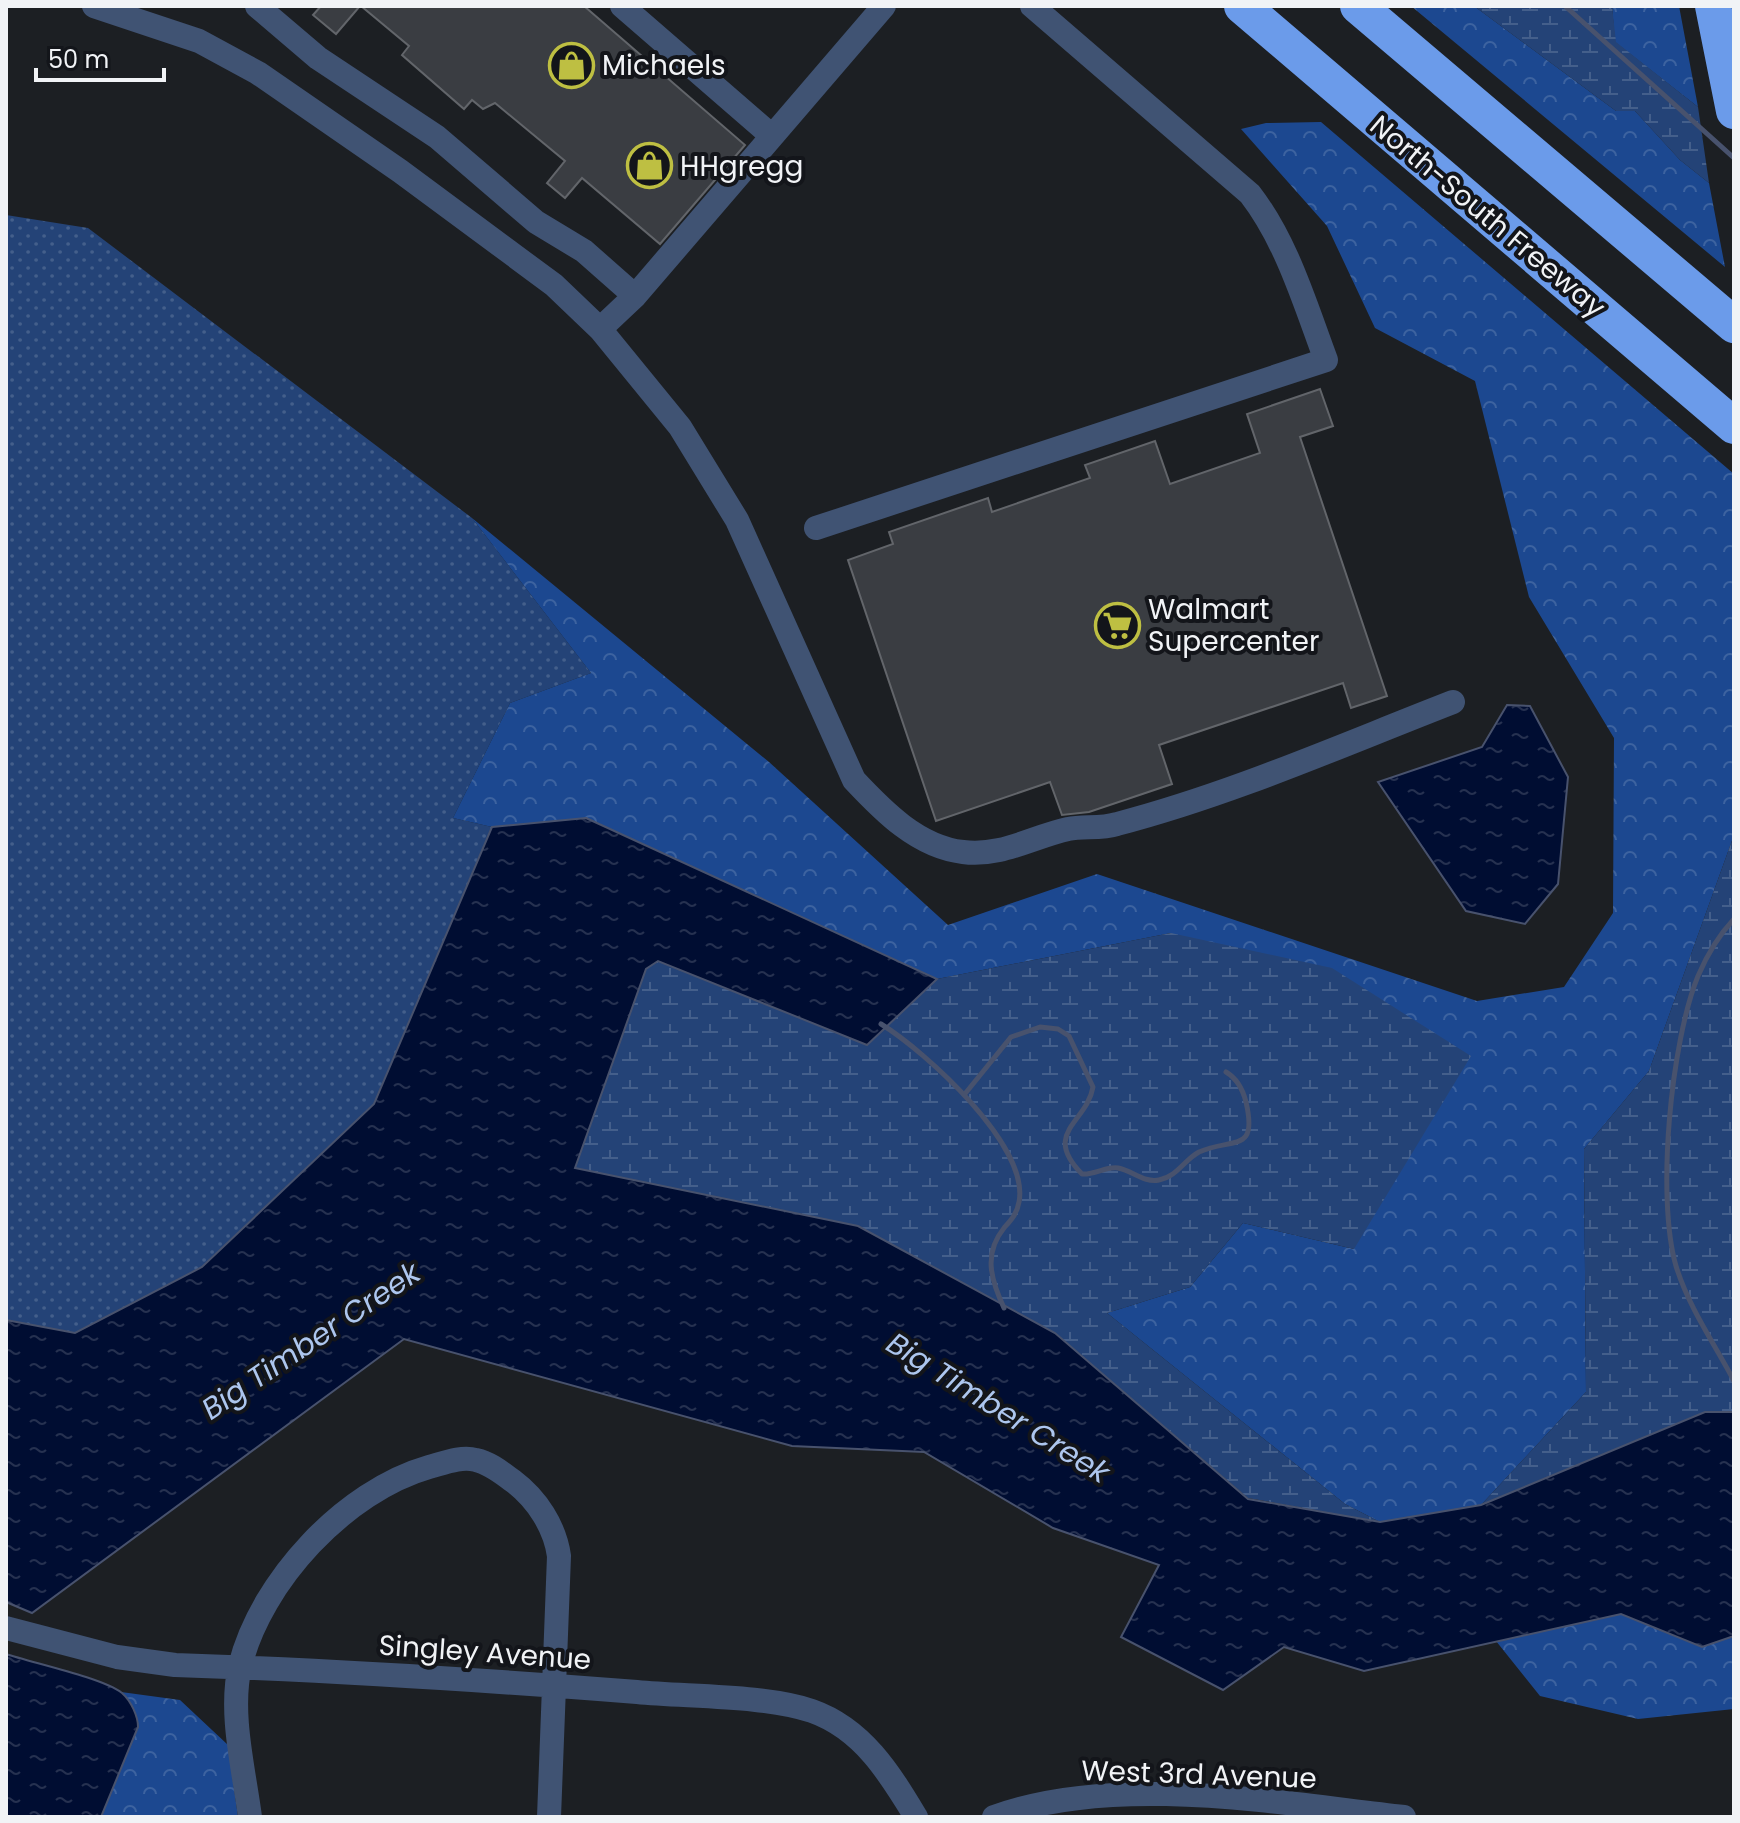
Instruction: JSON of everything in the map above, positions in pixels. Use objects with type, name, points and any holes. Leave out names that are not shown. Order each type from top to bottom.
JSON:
[{"type":"highway","name":"North-South Freeway","points":[[1242,6],[1734,426]]},
{"type":"highway","points":[[1358,6],[1734,325]]},
{"type":"highway","points":[[1713,6],[1734,111]]},
{"type":"street","points":[[94,6],[199,41],[258,73],[400,171],[554,285],[600,329],[680,427],[737,520],[854,780],[925,843],[962,852],[999,852],[1068,829],[1113,826],[1227,790],[1453,702]]},
{"type":"street","points":[[257,6],[318,58],[437,137],[536,222],[584,251],[635,296]]},
{"type":"street","points":[[622,6],[772,136]]},
{"type":"street","points":[[600,329],[635,296],[884,6]]},
{"type":"street","points":[[816,528],[1326,360],[1284,250],[1266,213],[1250,194],[1032,6]]},
{"type":"street","points":[[250,1817],[237,1708],[240,1667],[255,1626],[277,1589],[316,1536],[388,1482],[459,1459],[476,1460],[494,1467],[518,1485],[531,1496],[556,1537],[559,1556],[556,1686],[549,1817]]},
{"type":"street","name":"Singley Avenue","points":[[6,1628],[117,1657],[175,1665],[556,1686],[775,1704],[813,1711],[854,1735],[879,1758],[916,1817]]},
{"type":"street","name":"West 3rd Avenue","points":[[994,1817],[1032,1804],[1097,1795],[1246,1799],[1361,1815],[1404,1817]]},
{"type":"green space","points":[[1411,6],[1474,6],[1616,111],[1635,111],[1680,160],[1709,183],[1725,267]]},
{"type":"green space","points":[[1474,6],[1612,6],[1616,42],[1698,107],[1709,183],[1680,160],[1635,111],[1616,111]]},
{"type":"green space","points":[[1612,6],[1679,6],[1698,107],[1615,42]]},
{"type":"green space","points":[[1321,122],[1734,474],[1734,835],[1649,1071],[1584,1149],[1586,1392],[1481,1505],[1380,1522],[1345,1504],[1107,1313],[1190,1287],[1243,1223],[1354,1249],[1171,933],[937,979],[586,818],[492,827],[453,818],[510,703],[591,673],[472,518],[769,762],[948,925],[1097,874],[1477,1001],[1564,987],[1613,913],[1614,738],[1529,597],[1475,381],[1375,328],[1327,226],[1241,129],[1266,123]]},
{"type":"green space","points":[[6,215],[88,228],[472,518],[591,673],[510,703],[453,818],[492,827],[374,1104],[202,1267],[75,1333],[6,1320]]},
{"type":"green space","points":[[1734,835],[1734,1412],[1705,1412],[1481,1505],[1586,1392],[1584,1149],[1649,1071]]},
{"type":"green space","points":[[1171,933],[1332,968],[1471,1056],[1354,1249],[1243,1223],[1190,1287],[1107,1313],[1345,1504],[1380,1522],[1248,1498],[1055,1333],[575,1168],[646,969],[658,961],[867,1045],[937,979]]},
{"type":"green space","points":[[1621,1614],[1702,1647],[1734,1636],[1734,1709],[1638,1719],[1540,1696],[1496,1641]]},
{"type":"green space","points":[[121,1692],[180,1700],[228,1745],[238,1817],[101,1817],[138,1727],[130,1703]]},
{"type":"water","points":[[1507,705],[1530,706],[1568,777],[1558,884],[1525,924],[1466,911],[1378,782],[1482,747]]},
{"type":"water","name":"Big Timber Creek","points":[[586,818],[937,979],[867,1045],[658,961],[646,969],[575,1168],[858,1226],[1055,1333],[1248,1499],[1380,1522],[1481,1505],[1705,1412],[1734,1412],[1734,1636],[1702,1647],[1621,1614],[1364,1671],[1284,1647],[1223,1690],[1121,1637],[1159,1565],[1053,1528],[924,1452],[792,1446],[404,1339],[32,1613],[6,1602],[6,1320],[75,1333],[202,1267],[374,1104],[492,827]]},
{"type":"water","points":[[6,1654],[113,1687],[131,1704],[138,1727],[101,1817],[6,1817]]},
{"type":"building","points":[[321,6],[360,6],[336,34],[313,15]]},
{"type":"building","points":[[361,6],[584,6],[745,145],[660,244],[582,178],[565,198],[547,183],[565,161],[495,103],[483,109],[472,100],[464,109],[402,55],[409,46]]},
{"type":"building","name":"Walmart Supercenter","points":[[1320,389],[1333,426],[1300,437],[1387,696],[1351,708],[1343,683],[1159,745],[1172,784],[1089,812],[1062,815],[1050,782],[936,821],[848,560],[893,544],[889,532],[988,498],[992,512],[1090,478],[1085,465],[1155,441],[1170,484],[1260,453],[1247,414]]},
{"type":"waterway","points":[[1565,6],[1734,158]]},
{"type":"waterway","points":[[1734,919],[1705,960],[1688,1005],[1674,1079],[1667,1161],[1667,1201],[1676,1266],[1695,1311],[1734,1381]]},
{"type":"waterway","points":[[881,1024],[947,1077],[992,1128],[1008,1154],[1018,1179],[1019,1202],[1017,1210],[997,1238],[991,1257],[993,1277],[1004,1308]]},
{"type":"waterway","points":[[964,1095],[1011,1037],[1040,1027],[1058,1029],[1069,1036],[1093,1087],[1066,1138],[1070,1160],[1082,1174],[1118,1168],[1148,1180],[1159,1180],[1171,1175],[1199,1152],[1245,1137],[1249,1118],[1245,1098],[1236,1081],[1226,1072]]},
{"type":"place","name":"Michaels","points":[[571,65]]},
{"type":"place","name":"HHgregg","points":[[649,166]]},
{"type":"place","name":"Walmart Supercenter","points":[[1117,625]]}]
